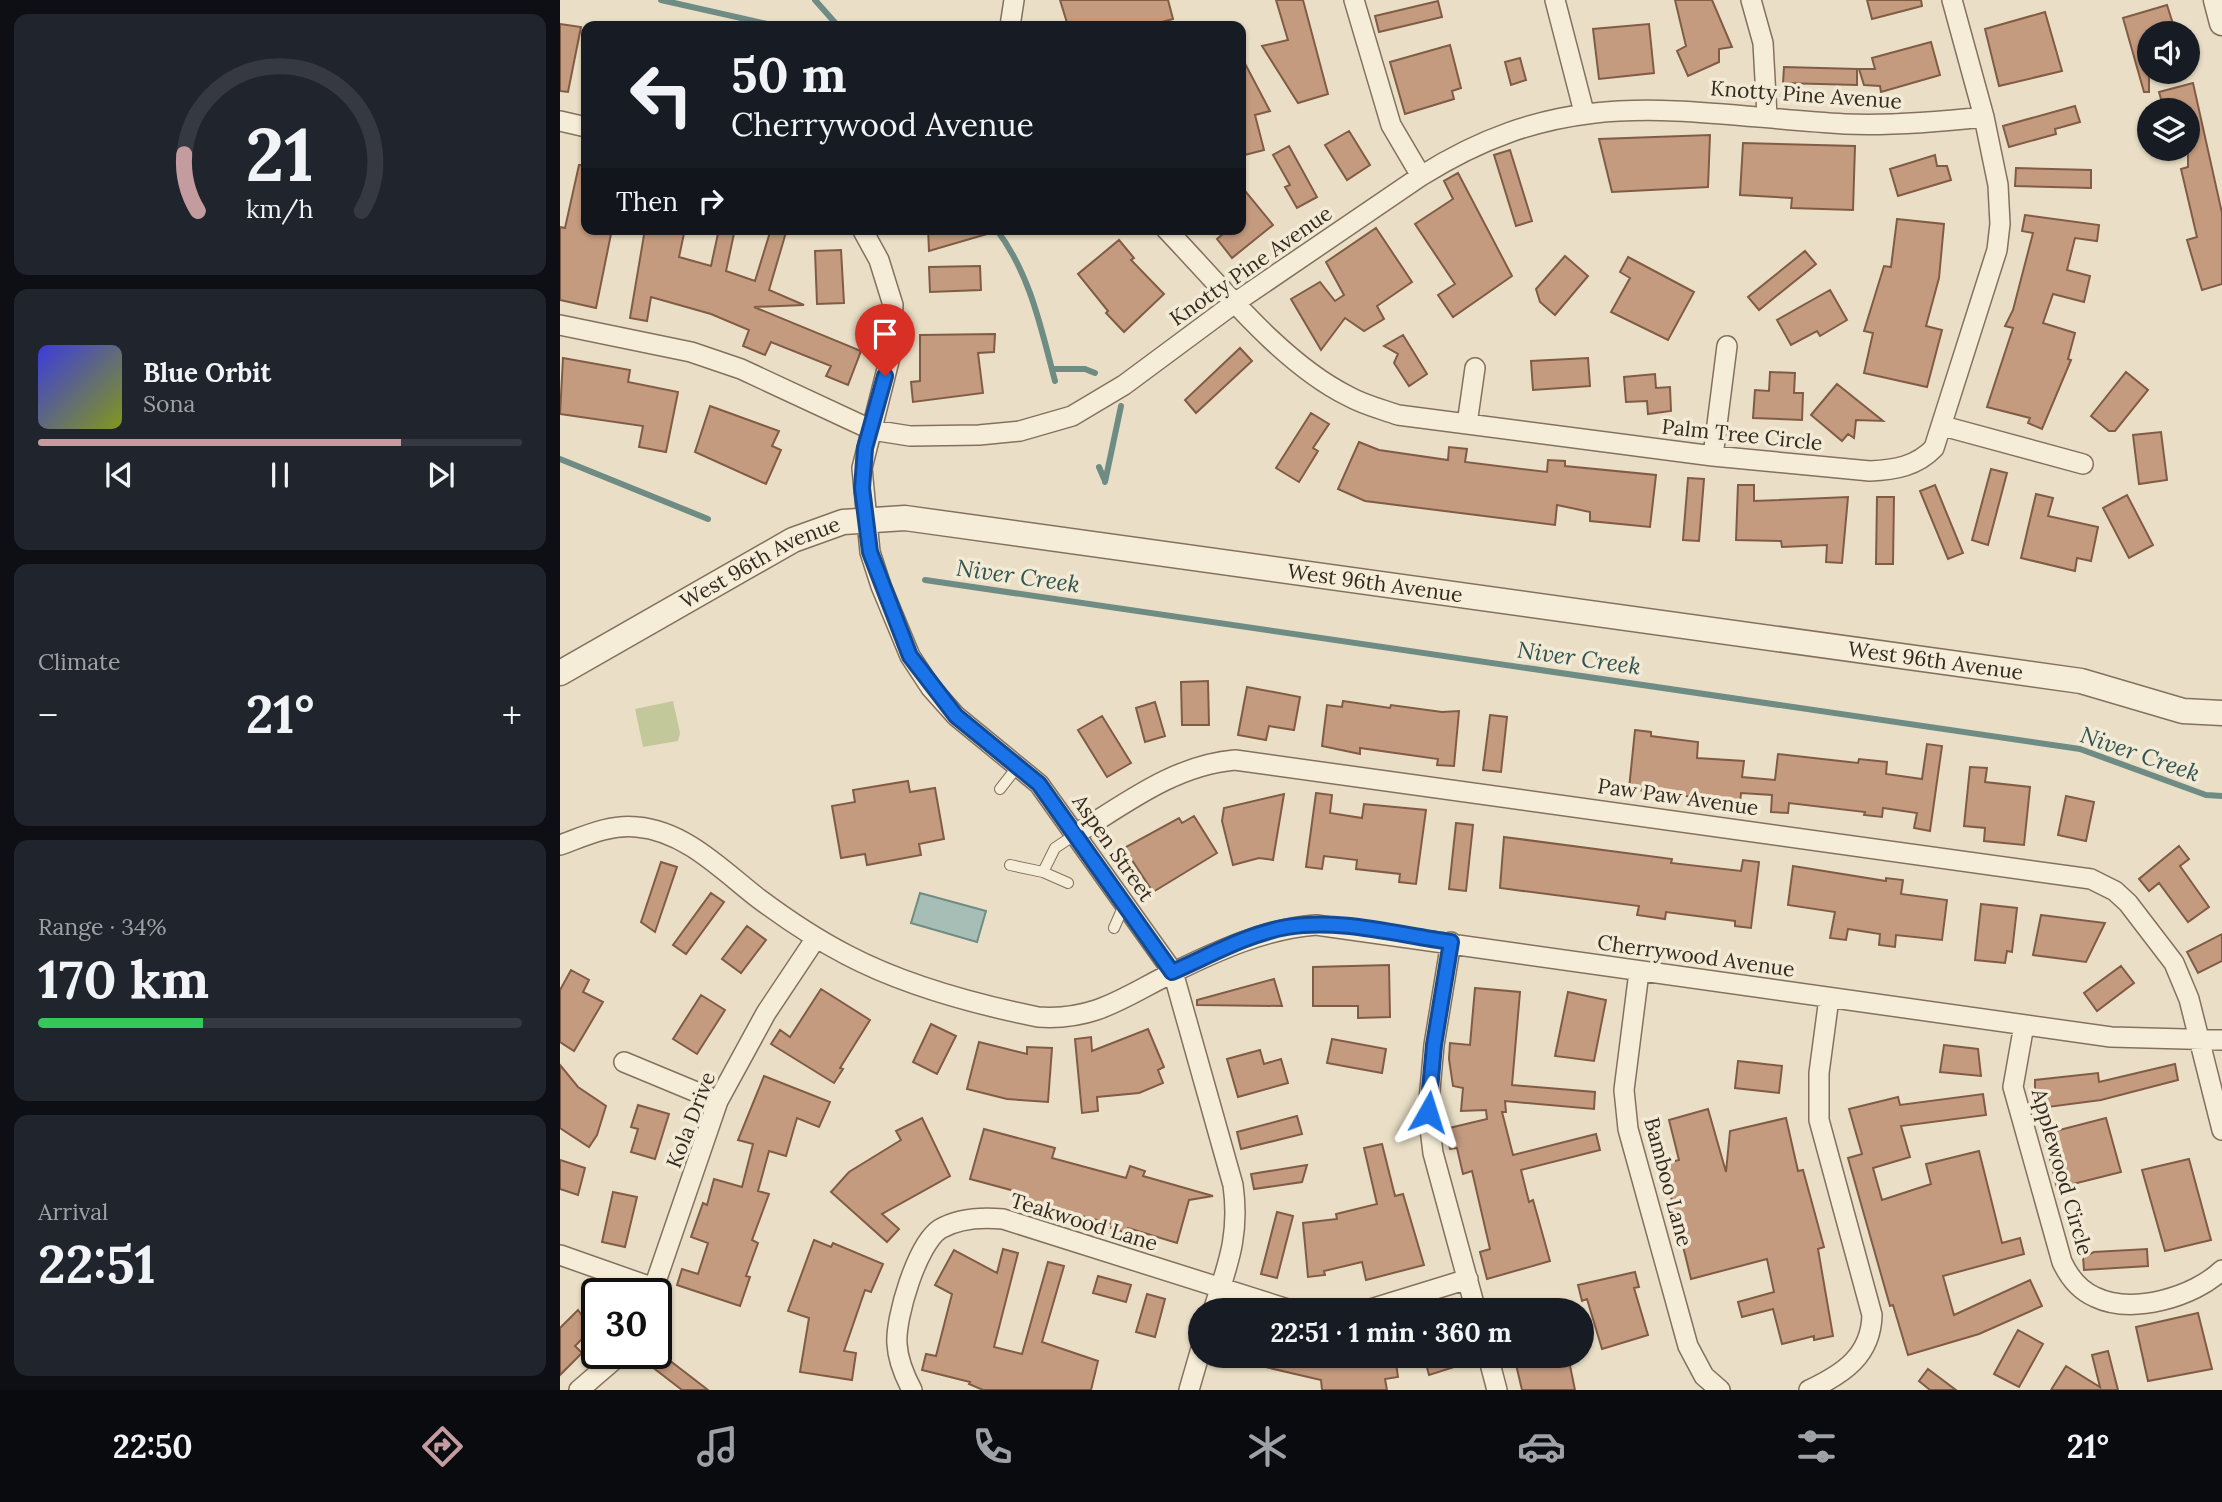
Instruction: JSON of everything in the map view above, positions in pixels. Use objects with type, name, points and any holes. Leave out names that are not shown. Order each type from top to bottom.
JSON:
[{"type":"street","points":[[1011,21],[1014,0]]},
{"type":"street","points":[[1354,0],[1388,116],[1421,176]]},
{"type":"street","points":[[1555,0],[1584,112]]},
{"type":"street","points":[[1751,0],[1763,43],[1767,116]]},
{"type":"street","name":"Palm Tree Circle","points":[[1172,235],[1291,358],[1348,397],[1398,415],[1713,456],[1870,471],[1894,470],[1925,458],[1934,448],[1997,250],[1998,186],[1984,117],[1952,0]]},
{"type":"street","points":[[2216,0],[2222,23]]},
{"type":"street","name":"Knotty Pine Avenue","points":[[560,325],[691,352],[741,369],[872,430],[910,436],[1020,432],[1072,416],[1124,385],[1236,302],[1421,176],[1491,138],[1584,112],[1689,110],[1846,124],[1898,124],[1984,117]]},
{"type":"street","points":[[560,121],[581,126]]},
{"type":"street","name":"Aspen Street","points":[[865,235],[879,260],[893,305],[890,357],[862,468],[866,519],[874,564],[910,656],[956,716],[1039,784],[1172,972],[1233,1185],[1236,1228],[1231,1259],[1217,1298]]},
{"type":"street","points":[[1713,456],[1727,346]]},
{"type":"street","points":[[1467,424],[1475,368]]},
{"type":"street","points":[[1943,426],[2083,464]]},
{"type":"street","name":"West 96th Avenue","points":[[560,673],[793,540],[819,528],[866,519],[905,518],[2081,681],[2183,711],[2222,713]]},
{"type":"street","name":"Paw Paw Avenue","points":[[1076,834],[1176,774],[1199,765],[1235,760],[2091,879],[2128,902],[2174,962],[2189,999],[2197,1040],[2222,1130]]},
{"type":"street","name":"Cherrywood Avenue","points":[[560,845],[618,827],[638,827],[661,832],[688,844],[816,938],[892,976],[1038,1017],[1061,1018],[1095,1013],[1172,972],[1236,944],[1287,927],[1338,926],[1639,972],[2110,1037],[2222,1040]]},
{"type":"street","name":"Kola Drive","points":[[657,1278],[718,1101],[766,1013],[816,938]]},
{"type":"street","points":[[1451,942],[1434,1045],[1428,1112],[1433,1153],[1473,1298]]},
{"type":"street","name":"Bamboo Lane","points":[[1639,972],[1625,1080],[1628,1129],[1688,1346],[1704,1376],[1720,1390]]},
{"type":"street","points":[[1809,1390],[1852,1366],[1864,1350],[1872,1327],[1872,1315],[1819,1120],[1819,1073],[1829,998]]},
{"type":"street","name":"Applewood Circle","points":[[2024,1025],[2013,1087],[2062,1262],[2075,1283],[2102,1300],[2115,1304],[2157,1300],[2198,1287],[2222,1270]]},
{"type":"street","points":[[624,1062],[718,1101]]},
{"type":"street","name":"Teakwood Lane","points":[[912,1390],[899,1359],[898,1321],[921,1251],[933,1235],[956,1222],[988,1217],[1003,1219],[1250,1298]]},
{"type":"street","points":[[560,1255],[619,1278]]},
{"type":"street","points":[[1406,1298],[1468,1279]]},
{"type":"street","points":[[1189,1390],[1195,1368]]},
{"type":"street","points":[[1491,1368],[1497,1390]]},
{"type":"street","points":[[579,1390],[603,1369]]},
{"type":"lane","points":[[1000,789],[1018,766]]},
{"type":"lane","points":[[1043,872],[1055,848],[1076,834]]},
{"type":"lane","points":[[1010,865],[1043,872],[1068,883]]},
{"type":"lane","points":[[1114,928],[1124,905]]},
{"type":"green space","points":[[673,701],[680,733],[678,741],[643,747],[635,709]]},
{"type":"water","points":[[920,893],[986,911],[977,942],[911,923]]},
{"type":"building","points":[[1060,0],[1168,0],[1173,19],[1166,21],[1066,21]]},
{"type":"building","points":[[1276,0],[1303,0],[1328,94],[1298,103],[1262,46],[1288,40]]},
{"type":"building","points":[[1675,0],[1712,0],[1732,47],[1719,49],[1719,62],[1688,76],[1677,51],[1686,46]]},
{"type":"building","points":[[1867,0],[1921,0],[1922,6],[1872,19]]},
{"type":"building","points":[[1438,1],[1442,17],[1379,32],[1375,16]]},
{"type":"building","points":[[2167,5],[2172,21],[2137,21],[2137,67],[2123,18]]},
{"type":"building","points":[[2045,12],[2062,71],[1999,86],[1985,29]]},
{"type":"building","points":[[560,24],[581,27],[568,92],[560,91]]},
{"type":"building","points":[[1649,24],[1654,73],[1599,79],[1593,29]]},
{"type":"building","points":[[1931,42],[1940,75],[1881,92],[1880,86],[1864,85],[1859,69],[1875,69],[1872,58]]},
{"type":"building","points":[[1450,45],[1461,88],[1452,91],[1454,99],[1405,114],[1390,62]]},
{"type":"building","points":[[1520,58],[1526,80],[1511,85],[1505,62]]},
{"type":"building","points":[[1246,65],[1270,111],[1255,115],[1264,150],[1246,155]]},
{"type":"building","points":[[1784,67],[1857,69],[1857,85],[1783,83]]},
{"type":"building","points":[[2142,84],[2149,84],[2149,92],[2144,92]]},
{"type":"building","points":[[2193,84],[2196,98],[2161,98],[2159,92]]},
{"type":"building","points":[[2075,106],[2080,122],[2055,129],[2056,134],[2009,147],[2003,126]]},
{"type":"building","points":[[2200,114],[2222,213],[2222,284],[2202,290],[2187,240],[2197,237],[2181,169],[2188,167],[2188,161],[2200,161]]},
{"type":"building","points":[[1349,131],[1370,165],[1347,180],[1325,145]]},
{"type":"building","points":[[1710,135],[1708,187],[1612,192],[1599,139]]},
{"type":"building","points":[[1743,143],[1855,146],[1853,210],[1791,208],[1792,198],[1740,195]]},
{"type":"building","points":[[1289,146],[1317,197],[1297,208],[1285,187],[1290,185],[1273,155]]},
{"type":"building","points":[[1510,150],[1532,221],[1516,226],[1494,155]]},
{"type":"building","points":[[1935,155],[1937,166],[1947,166],[1951,180],[1898,196],[1890,169]]},
{"type":"building","points":[[581,165],[581,235],[611,235],[596,308],[560,300],[560,227],[565,228]]},
{"type":"building","points":[[2016,168],[2091,170],[2091,188],[2015,186]]},
{"type":"building","points":[[1458,173],[1512,276],[1453,317],[1438,295],[1455,284],[1415,224],[1453,199],[1444,181]]},
{"type":"building","points":[[1246,192],[1273,225],[1232,258],[1217,239],[1222,235],[1246,235]]},
{"type":"building","points":[[2025,215],[2099,225],[2097,241],[2075,238],[2067,270],[2090,276],[2084,302],[2053,294],[2043,323],[2075,333],[2068,359],[2071,360],[2042,429],[2028,423],[2030,418],[1987,407],[2013,328],[2005,326],[2013,310],[2033,233],[2022,231]]},
{"type":"building","points":[[1897,219],[1944,224],[1939,278],[1926,326],[1942,330],[1927,387],[1864,373],[1873,333],[1864,331],[1884,266],[1891,267]]},
{"type":"building","points":[[1376,228],[1412,282],[1377,306],[1384,319],[1364,331],[1345,318],[1321,350],[1291,299],[1320,282],[1335,301],[1344,295],[1326,262]]},
{"type":"building","points":[[644,235],[684,235],[679,257],[711,266],[718,235],[734,235],[726,271],[755,281],[769,235],[785,235],[769,290],[804,305],[754,307],[861,351],[848,385],[826,376],[831,366],[771,342],[765,355],[743,346],[749,330],[711,314],[651,297],[647,321],[630,318]]},
{"type":"building","points":[[928,235],[984,235],[929,251]]},
{"type":"building","points":[[1119,240],[1134,258],[1131,260],[1164,294],[1124,332],[1106,313],[1108,311],[1078,274]]},
{"type":"building","points":[[841,250],[844,303],[817,304],[815,251]]},
{"type":"building","points":[[1805,251],[1816,264],[1759,310],[1748,297]]},
{"type":"building","points":[[1565,256],[1588,276],[1555,315],[1540,302],[1536,289]]},
{"type":"building","points":[[1628,257],[1694,292],[1668,340],[1611,312],[1630,278],[1620,272]]},
{"type":"building","points":[[980,266],[981,290],[930,292],[929,267]]},
{"type":"building","points":[[1830,290],[1847,320],[1820,336],[1817,331],[1791,345],[1777,320]]},
{"type":"building","points":[[995,334],[994,352],[978,353],[983,393],[913,402],[911,382],[920,381],[920,335]]},
{"type":"building","points":[[1403,335],[1427,374],[1409,386],[1394,363],[1398,354],[1384,346]]},
{"type":"building","points":[[1240,348],[1252,361],[1196,413],[1185,400]]},
{"type":"building","points":[[563,358],[630,370],[628,382],[678,392],[666,452],[639,447],[643,426],[560,414]]},
{"type":"building","points":[[1588,358],[1590,386],[1533,390],[1531,361]]},
{"type":"building","points":[[1770,372],[1795,373],[1794,393],[1803,393],[1802,420],[1753,418],[1755,390],[1769,391]]},
{"type":"building","points":[[2126,372],[2148,390],[2115,431],[2109,431],[2091,416]]},
{"type":"building","points":[[1655,374],[1656,388],[1670,387],[1671,411],[1648,414],[1647,401],[1626,402],[1624,377]]},
{"type":"building","points":[[1837,384],[1883,421],[1856,420],[1854,438],[1848,434],[1842,441],[1811,415]]},
{"type":"building","points":[[710,406],[779,431],[772,446],[781,450],[766,484],[695,452]]},
{"type":"building","points":[[1311,413],[1329,424],[1313,448],[1318,451],[1299,482],[1276,468]]},
{"type":"building","points":[[2161,432],[2167,480],[2139,484],[2133,435]]},
{"type":"building","points":[[1359,442],[1379,450],[1448,460],[1449,447],[1467,449],[1465,462],[1547,472],[1548,460],[1565,461],[1565,466],[1656,475],[1650,527],[1590,521],[1590,512],[1557,505],[1555,525],[1365,501],[1338,489]]},
{"type":"building","points":[[1991,469],[2007,473],[1988,545],[1972,540]]},
{"type":"building","points":[[1688,478],[1704,479],[1699,541],[1683,540]]},
{"type":"building","points":[[1738,485],[1754,485],[1754,501],[1848,497],[1842,563],[1826,562],[1827,545],[1782,547],[1781,541],[1736,540]]},
{"type":"building","points":[[1935,485],[1963,553],[1948,559],[1920,491]]},
{"type":"building","points":[[2036,494],[2053,498],[2048,516],[2098,527],[2091,561],[2077,558],[2075,571],[2021,558]]},
{"type":"building","points":[[2127,495],[2153,545],[2129,558],[2103,508]]},
{"type":"building","points":[[1877,497],[1894,497],[1893,564],[1876,564]]},
{"type":"building","points":[[1208,681],[1209,725],[1182,725],[1181,682]]},
{"type":"building","points":[[1247,687],[1300,697],[1294,730],[1269,726],[1266,740],[1238,735]]},
{"type":"building","points":[[1343,701],[1390,708],[1391,705],[1442,712],[1459,711],[1454,766],[1437,765],[1438,759],[1360,748],[1360,754],[1322,746],[1327,705],[1342,707]]},
{"type":"building","points":[[1155,702],[1165,736],[1145,742],[1136,708]]},
{"type":"building","points":[[1490,715],[1507,717],[1501,772],[1483,770]]},
{"type":"building","points":[[1102,716],[1131,763],[1107,777],[1078,730]]},
{"type":"building","points":[[1635,730],[1651,732],[1651,736],[1698,742],[1697,758],[1744,761],[1742,777],[1775,780],[1778,754],[1858,763],[1859,759],[1887,762],[1886,774],[1922,779],[1927,744],[1942,746],[1930,831],[1914,828],[1917,813],[1883,808],[1882,817],[1864,815],[1865,812],[1789,803],[1788,813],[1771,812],[1772,795],[1741,793],[1740,803],[1629,789]]},
{"type":"building","points":[[1970,767],[1987,768],[1985,782],[2030,787],[2024,845],[1984,841],[1985,828],[1964,826]]},
{"type":"building","points":[[908,781],[910,792],[935,788],[944,839],[919,844],[921,855],[867,865],[865,854],[841,858],[832,806],[855,802],[853,790]]},
{"type":"building","points":[[1316,793],[1332,795],[1330,813],[1362,818],[1364,804],[1426,810],[1416,884],[1399,882],[1400,874],[1356,869],[1357,860],[1324,856],[1322,869],[1306,867]]},
{"type":"building","points":[[1284,794],[1273,860],[1259,858],[1233,865],[1222,821],[1224,808]]},
{"type":"building","points":[[2066,796],[2094,802],[2086,841],[2058,835]]},
{"type":"building","points":[[1194,816],[1217,853],[1153,892],[1124,848],[1179,818],[1182,823]]},
{"type":"building","points":[[1456,823],[1473,825],[1466,891],[1449,889]]},
{"type":"building","points":[[1504,837],[1741,871],[1743,860],[1759,862],[1751,928],[1735,926],[1735,921],[1666,912],[1665,919],[1637,915],[1639,906],[1500,888]]},
{"type":"building","points":[[2179,846],[2189,859],[2180,866],[2209,907],[2188,922],[2159,883],[2149,891],[2139,879]]},
{"type":"building","points":[[661,862],[677,867],[655,932],[641,922]]},
{"type":"building","points":[[1793,866],[1886,881],[1886,878],[1903,880],[1901,894],[1947,900],[1942,940],[1896,935],[1895,947],[1879,945],[1880,934],[1848,929],[1846,940],[1830,938],[1835,912],[1788,905]]},
{"type":"building","points":[[711,893],[724,902],[686,954],[673,945]]},
{"type":"building","points":[[1981,904],[2017,908],[2012,952],[2007,951],[2005,963],[1975,960]]},
{"type":"building","points":[[2041,915],[2105,923],[2086,962],[2033,955]]},
{"type":"building","points":[[747,926],[766,940],[741,973],[722,959]]},
{"type":"building","points":[[2222,934],[2222,961],[2198,973],[2187,952]]},
{"type":"building","points":[[1389,965],[1390,1017],[1358,1018],[1358,1006],[1313,1006],[1313,967]]},
{"type":"building","points":[[2121,966],[2134,983],[2097,1011],[2084,993]]},
{"type":"building","points":[[571,970],[589,980],[583,992],[603,1002],[574,1051],[560,1042],[560,990]]},
{"type":"building","points":[[1274,979],[1282,1006],[1197,1005],[1197,1000]]},
{"type":"building","points":[[1475,988],[1520,992],[1512,1085],[1595,1092],[1594,1109],[1505,1101],[1506,1112],[1502,1112],[1513,1155],[1596,1134],[1600,1150],[1521,1170],[1529,1202],[1533,1200],[1550,1261],[1487,1279],[1480,1252],[1490,1249],[1472,1171],[1463,1174],[1457,1148],[1450,1149],[1445,1129],[1487,1119],[1486,1110],[1461,1111],[1463,1088],[1453,1086],[1449,1059],[1450,1043],[1470,1045]]},
{"type":"building","points":[[821,989],[870,1020],[840,1068],[843,1069],[834,1083],[771,1044],[780,1030],[790,1037]]},
{"type":"building","points":[[1568,992],[1606,1000],[1594,1061],[1555,1056]]},
{"type":"building","points":[[701,995],[725,1010],[697,1054],[673,1039]]},
{"type":"building","points":[[931,1024],[956,1036],[937,1074],[913,1062]]},
{"type":"building","points":[[1148,1029],[1164,1067],[1158,1070],[1163,1083],[1139,1093],[1097,1097],[1098,1111],[1082,1113],[1075,1039],[1091,1037],[1092,1051]]},
{"type":"building","points":[[1332,1039],[1386,1049],[1382,1073],[1327,1063]]},
{"type":"building","points":[[979,1042],[1027,1054],[1027,1047],[1052,1048],[1048,1102],[1007,1099],[967,1089]]},
{"type":"building","points":[[1944,1045],[1978,1049],[1981,1076],[1940,1072]]},
{"type":"building","points":[[1260,1050],[1264,1064],[1281,1059],[1288,1083],[1238,1097],[1227,1059]]},
{"type":"building","points":[[1738,1061],[1782,1066],[1779,1093],[1735,1088]]},
{"type":"building","points":[[2175,1064],[2178,1080],[2101,1100],[2048,1107],[2044,1096],[2035,1097],[2035,1080],[2098,1073],[2099,1082]]},
{"type":"building","points":[[560,1065],[578,1087],[606,1106],[597,1135],[589,1147],[560,1128]]},
{"type":"building","points":[[764,1076],[830,1102],[819,1127],[797,1118],[786,1156],[769,1151],[758,1191],[769,1194],[752,1240],[758,1243],[746,1276],[750,1277],[740,1306],[677,1285],[682,1269],[698,1274],[708,1243],[691,1237],[703,1203],[707,1205],[714,1179],[742,1187],[753,1144],[738,1140]]},
{"type":"building","points":[[1983,1094],[1986,1115],[1901,1126],[1910,1157],[1873,1168],[1882,1200],[1931,1184],[1926,1164],[1979,1151],[2002,1243],[2020,1238],[2024,1254],[1943,1276],[1954,1315],[2030,1280],[2042,1306],[1979,1334],[1908,1355],[1893,1305],[1890,1306],[1848,1158],[1862,1154],[1849,1109],[1898,1097],[1900,1105]]},
{"type":"building","points":[[638,1105],[669,1114],[655,1159],[631,1152],[638,1129],[631,1127]]},
{"type":"building","points":[[1708,1109],[1726,1172],[1730,1131],[1786,1118],[1798,1171],[1803,1170],[1824,1247],[1818,1249],[1833,1336],[1814,1340],[1814,1336],[1782,1344],[1773,1309],[1742,1317],[1738,1302],[1774,1292],[1767,1259],[1691,1279],[1663,1164],[1679,1160],[1669,1120]]},
{"type":"building","points":[[1297,1116],[1302,1134],[1241,1149],[1237,1132]]},
{"type":"building","points":[[922,1118],[950,1176],[882,1214],[899,1229],[887,1242],[831,1192],[849,1172],[901,1140],[896,1131]]},
{"type":"building","points":[[2106,1118],[2121,1172],[2057,1188],[2044,1134]]},
{"type":"building","points":[[984,1129],[1055,1148],[1052,1158],[1126,1178],[1130,1166],[1145,1171],[1143,1176],[1213,1196],[1189,1200],[1177,1243],[1128,1228],[1126,1233],[1111,1228],[1112,1224],[1024,1201],[1026,1194],[970,1179]]},
{"type":"building","points":[[1382,1144],[1395,1196],[1403,1194],[1424,1265],[1366,1280],[1362,1262],[1324,1271],[1325,1275],[1308,1277],[1303,1223],[1337,1219],[1336,1214],[1377,1204],[1364,1148]]},
{"type":"building","points":[[2189,1159],[2211,1240],[2165,1251],[2142,1170]]},
{"type":"building","points":[[560,1160],[585,1168],[578,1195],[560,1189]]},
{"type":"building","points":[[1307,1165],[1302,1182],[1254,1189],[1251,1174]]},
{"type":"building","points":[[613,1192],[637,1197],[625,1247],[602,1242]]},
{"type":"building","points":[[1277,1212],[1293,1216],[1277,1278],[1261,1274]]},
{"type":"building","points":[[814,1240],[831,1247],[833,1243],[883,1264],[871,1292],[865,1290],[844,1351],[856,1353],[852,1380],[800,1372],[809,1318],[788,1311]]},
{"type":"building","points":[[1003,1249],[1018,1253],[994,1347],[1022,1354],[1048,1262],[1064,1266],[1042,1342],[1098,1361],[1091,1390],[983,1390],[969,1384],[970,1382],[922,1370],[926,1354],[936,1356],[952,1294],[935,1285],[954,1250],[997,1273]]},
{"type":"building","points":[[2147,1249],[2148,1266],[2084,1270],[2083,1257],[2094,1252]]},
{"type":"building","points":[[1635,1272],[1639,1287],[1634,1288],[1648,1335],[1602,1349],[1594,1322],[1594,1298],[1581,1298],[1578,1285]]},
{"type":"building","points":[[1098,1276],[1131,1285],[1126,1302],[1093,1293]]},
{"type":"building","points":[[1147,1294],[1165,1299],[1155,1337],[1136,1332]]},
{"type":"building","points":[[578,1310],[581,1314],[581,1340],[575,1346],[581,1354],[560,1375],[560,1328]]},
{"type":"building","points":[[2198,1313],[2212,1369],[2148,1381],[2136,1327]]},
{"type":"building","points":[[2018,1330],[2043,1344],[2019,1387],[1994,1374]]},
{"type":"building","points":[[2108,1351],[2118,1390],[2051,1390],[2066,1366],[2100,1387],[2092,1355]]},
{"type":"building","points":[[672,1362],[708,1390],[682,1390],[655,1369],[672,1369]]},
{"type":"building","points":[[1269,1368],[1397,1368],[1398,1377],[1385,1379],[1387,1390],[1322,1390],[1321,1380]]},
{"type":"building","points":[[1427,1368],[1451,1368],[1429,1375]]},
{"type":"building","points":[[1517,1368],[1570,1368],[1575,1390],[1522,1390]]},
{"type":"building","points":[[1928,1369],[1956,1390],[1930,1390],[1919,1381]]},
{"type":"waterway","points":[[661,0],[754,21]]},
{"type":"waterway","points":[[815,0],[834,21]]},
{"type":"waterway","points":[[1000,235],[1026,282],[1055,381]]},
{"type":"waterway","points":[[1052,369],[1085,369],[1095,373]]},
{"type":"waterway","points":[[1105,482],[1121,406]]},
{"type":"waterway","name":"Niver Creek","points":[[560,459],[708,519]]},
{"type":"waterway","points":[[1099,467],[1105,481]]},
{"type":"waterway","name":"Niver Creek","points":[[925,580],[2080,749],[2206,795],[2222,796]]},
{"type":"route","points":[[885,376],[862,468],[870,552],[910,656],[931,688],[956,716],[1039,784],[1172,972],[1236,944],[1287,927],[1338,926],[1451,942],[1434,1045],[1428,1112]]}]
